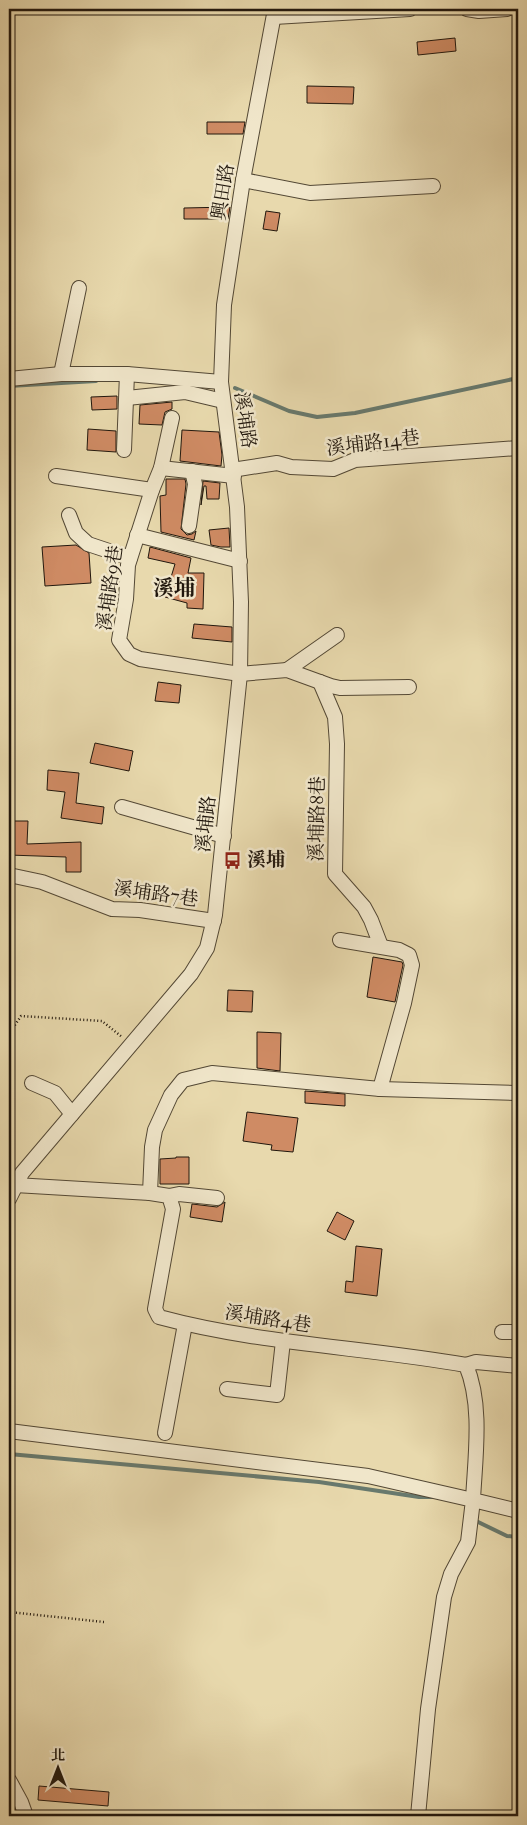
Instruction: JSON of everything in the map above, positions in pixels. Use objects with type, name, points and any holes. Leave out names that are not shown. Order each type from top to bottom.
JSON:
[{"type":"street","points":[[274,13],[410,9]]},
{"type":"street","points":[[467,9],[479,11],[507,9]]},
{"type":"street","name":"興田路","points":[[221,382],[224,305],[274,13]]},
{"type":"street","points":[[244,180],[310,193],[433,186]]},
{"type":"street","points":[[61,374],[79,288]]},
{"type":"street","points":[[9,379],[61,374],[221,382]]},
{"type":"street","points":[[124,450],[127,376]]},
{"type":"street","name":"溪埔路","points":[[9,1199],[15,1175],[72,1114],[132,1044],[191,974],[207,948],[214,921],[240,674],[240,561],[233,473],[221,382]]},
{"type":"street","points":[[127,396],[185,392],[223,402]]},
{"type":"street","name":"溪埔路9巷","points":[[172,418],[161,468],[152,490],[128,566],[126,599],[119,640],[129,654],[140,659],[240,674],[287,670]]},
{"type":"street","name":"溪埔路14巷","points":[[161,468],[233,473],[277,463],[291,467],[333,469],[355,460],[518,448]]},
{"type":"street","points":[[189,526],[195,484],[192,471]]},
{"type":"street","points":[[56,476],[152,490]]},
{"type":"street","points":[[70,515],[76,533],[88,544],[130,558]]},
{"type":"street","points":[[137,535],[240,561]]},
{"type":"street","points":[[287,670],[337,635]]},
{"type":"street","points":[[287,670],[340,688],[409,687]]},
{"type":"street","name":"溪埔路8巷","points":[[320,682],[335,717],[337,744],[335,874],[364,907],[381,946]]},
{"type":"street","points":[[122,807],[224,836]]},
{"type":"street","name":"溪埔路7巷","points":[[9,875],[42,882],[112,910],[140,910],[214,921]]},
{"type":"street","points":[[340,940],[399,950],[409,955],[412,965],[404,1003],[380,1089]]},
{"type":"street","points":[[150,1193],[152,1147],[155,1130],[171,1095],[183,1080],[212,1074],[380,1089],[518,1093]]},
{"type":"street","points":[[32,1083],[55,1093],[72,1114]]},
{"type":"street","points":[[15,1175],[168,1196],[179,1194],[217,1198]]},
{"type":"street","name":"溪埔路4巷","points":[[168,1196],[174,1208],[155,1309],[159,1317],[185,1324],[283,1341],[466,1365],[476,1362],[518,1366]]},
{"type":"street","points":[[165,1433],[185,1324]]},
{"type":"street","points":[[502,1332],[518,1332]]},
{"type":"street","points":[[227,1389],[277,1396],[283,1341]]},
{"type":"street","points":[[418,1816],[428,1710],[444,1597],[451,1574],[468,1542],[473,1500],[477,1433],[473,1380],[466,1365]]},
{"type":"street","points":[[9,1432],[368,1476],[518,1511]]},
{"type":"street","points":[[9,1780],[26,1816]]},
{"type":"path","points":[[9,1034],[21,1016],[102,1021],[132,1044]]},
{"type":"path","points":[[9,1612],[104,1622]]},
{"type":"building","points":[[455,38],[456,51],[418,55],[417,42]]},
{"type":"building","points":[[307,86],[354,87],[353,104],[307,103]]},
{"type":"building","points":[[207,122],[245,122],[243,134],[207,134]]},
{"type":"building","points":[[230,207],[228,219],[184,219],[184,208]]},
{"type":"building","points":[[266,211],[280,213],[277,231],[263,229]]},
{"type":"building","points":[[117,396],[117,409],[92,410],[91,397]]},
{"type":"building","points":[[172,402],[172,409],[165,412],[162,425],[139,424],[140,405]]},
{"type":"building","points":[[88,429],[116,431],[116,452],[87,450]]},
{"type":"building","points":[[182,430],[219,432],[222,455],[221,466],[180,461]]},
{"type":"building","points":[[166,479],[185,479],[181,529],[187,535],[196,531],[194,540],[161,532],[160,496],[166,495]]},
{"type":"building","points":[[203,481],[220,483],[219,499],[207,499],[206,486],[204,486],[201,505]]},
{"type":"building","points":[[229,528],[230,547],[211,545],[209,530]]},
{"type":"building","points":[[76,545],[89,553],[91,583],[45,586],[42,547]]},
{"type":"building","points":[[150,547],[191,558],[188,573],[204,573],[203,609],[187,608],[187,603],[165,597],[175,564],[148,558]]},
{"type":"building","points":[[194,624],[232,627],[232,642],[192,638]]},
{"type":"building","points":[[158,682],[181,685],[179,703],[155,701]]},
{"type":"building","points":[[95,743],[133,751],[129,771],[90,763]]},
{"type":"building","points":[[48,770],[79,773],[76,803],[104,807],[102,824],[61,818],[65,792],[47,790]]},
{"type":"building","points":[[9,821],[28,821],[27,844],[81,842],[81,872],[66,872],[66,857],[9,855]]},
{"type":"building","points":[[373,957],[402,962],[403,965],[395,1002],[367,997]]},
{"type":"building","points":[[228,990],[253,991],[252,1012],[227,1011]]},
{"type":"building","points":[[257,1032],[281,1033],[280,1071],[257,1068]]},
{"type":"building","points":[[305,1091],[345,1094],[345,1106],[305,1103]]},
{"type":"building","points":[[247,1112],[298,1118],[293,1152],[271,1150],[272,1145],[243,1141]]},
{"type":"building","points":[[189,1157],[189,1184],[160,1184],[160,1159]]},
{"type":"building","points":[[225,1202],[222,1222],[190,1217],[192,1204],[217,1207]]},
{"type":"building","points":[[337,1212],[354,1221],[345,1240],[327,1231]]},
{"type":"building","points":[[356,1246],[382,1249],[377,1296],[345,1292],[346,1281],[353,1282]]},
{"type":"building","points":[[39,1786],[109,1792],[108,1806],[38,1800]]},
{"type":"waterway","points":[[235,388],[289,411],[317,417],[355,413],[518,378]]},
{"type":"waterway","points":[[9,386],[96,381]]},
{"type":"waterway","points":[[9,1454],[319,1482],[419,1497],[434,1497]]},
{"type":"waterway","points":[[474,1520],[507,1536],[518,1537]]},
{"type":"place","name":"溪埔","points":[[233,860]]},
{"type":"district","name":"溪埔","points":[[174,588]]}]
